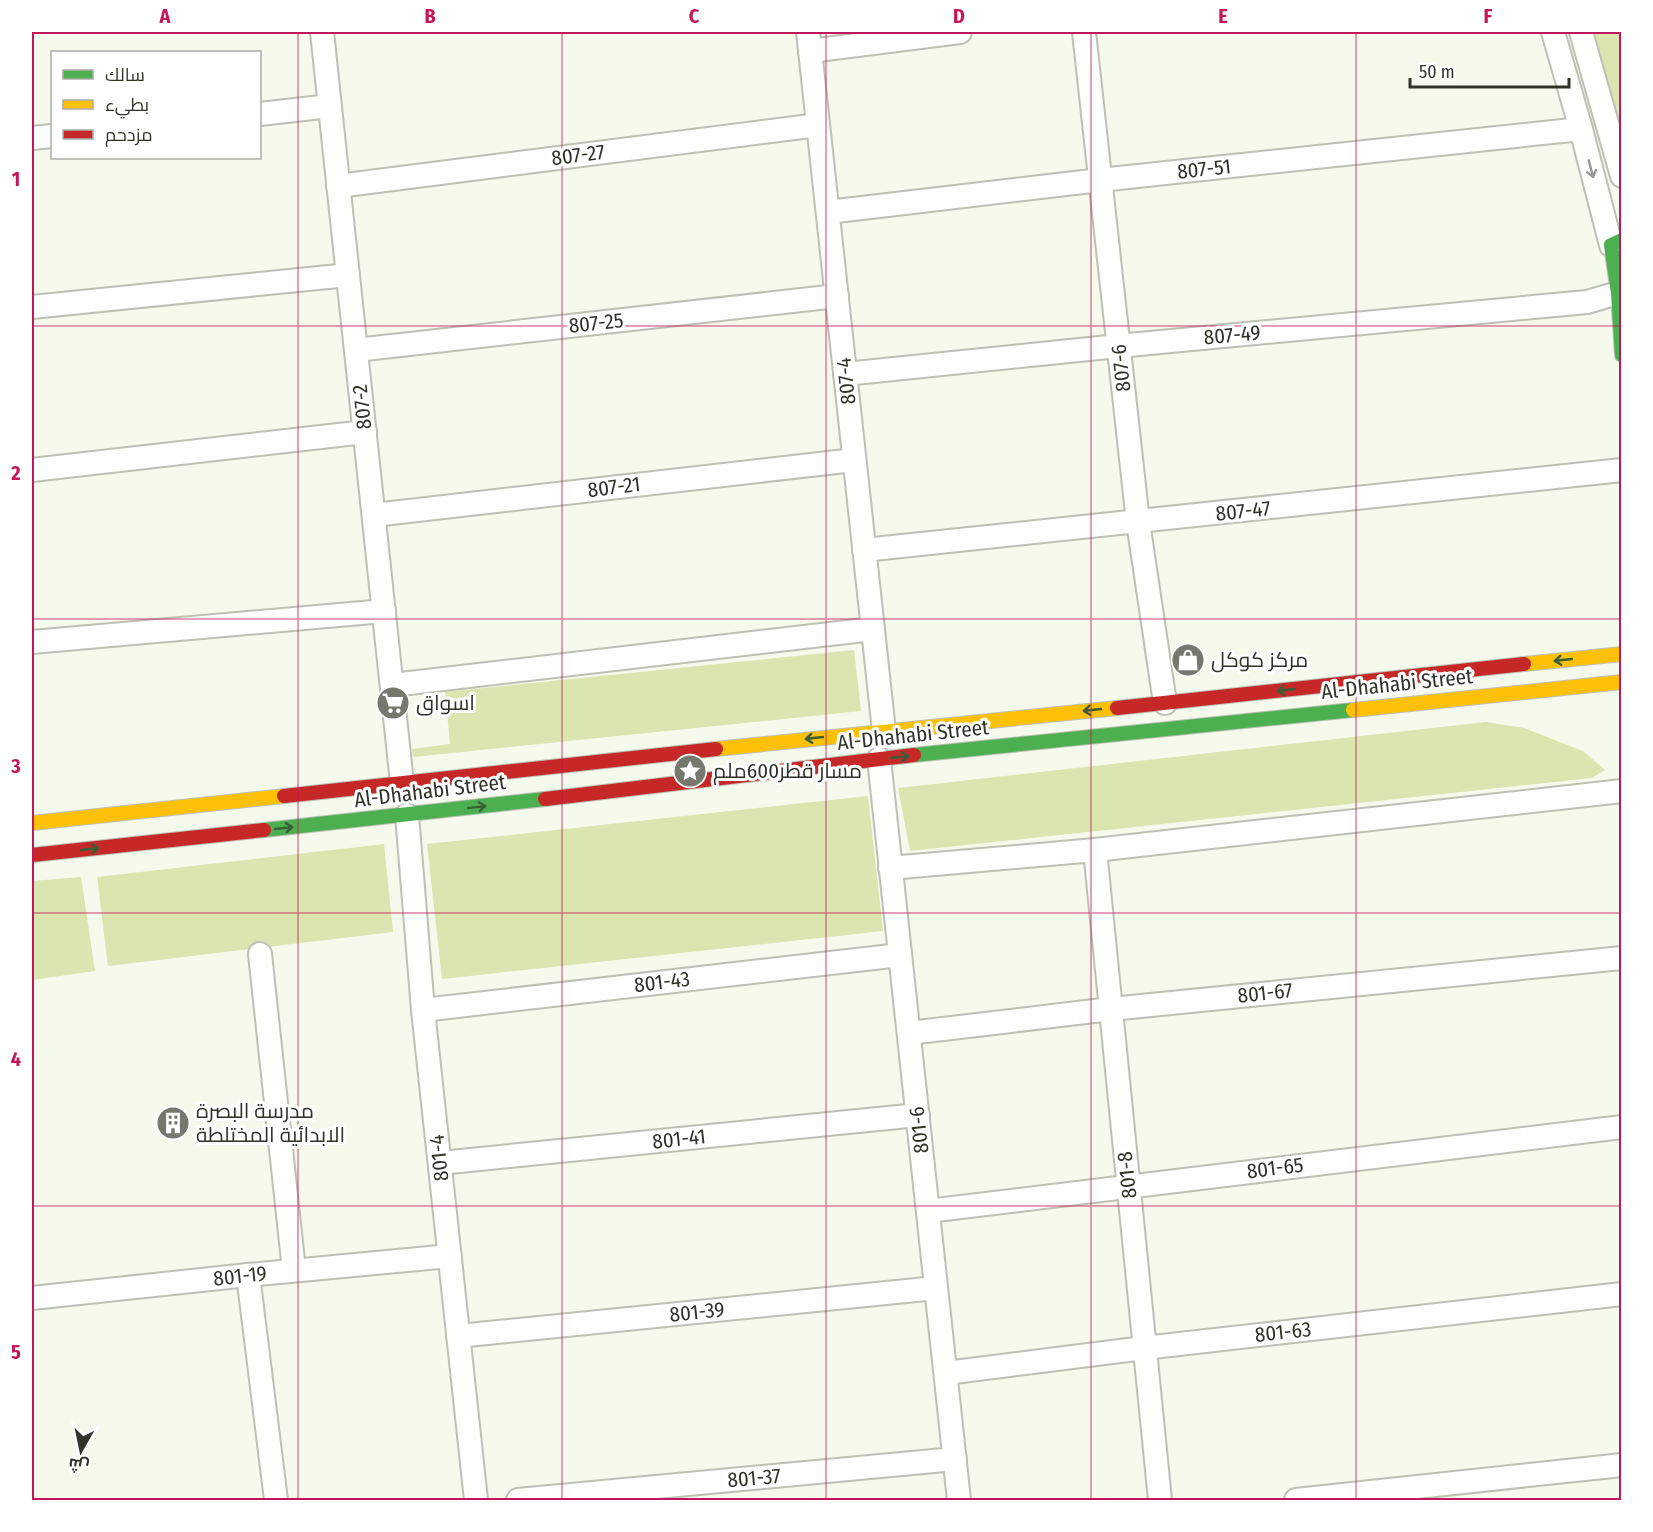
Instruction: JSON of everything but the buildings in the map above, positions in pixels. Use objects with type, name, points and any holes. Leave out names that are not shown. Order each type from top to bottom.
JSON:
[{"type":"street","name":"807-2","points":[[322,32],[402,783]]},
{"type":"street","points":[[809,41],[960,32]]},
{"type":"street","name":"807-6","points":[[1084,32],[1138,522],[1165,703]]},
{"type":"street","points":[[1553,32],[1616,242],[1622,355]]},
{"type":"street","points":[[1581,32],[1622,176]]},
{"type":"street","name":"807-4","points":[[809,41],[884,731]]},
{"type":"street","points":[[261,114],[330,106]]},
{"type":"street","name":"807-27","points":[[338,186],[818,124]]},
{"type":"street","name":"807-51","points":[[828,212],[1100,180],[1581,129]]},
{"type":"street","points":[[32,138],[51,136]]},
{"type":"street","points":[[32,307],[348,275]]},
{"type":"street","name":"807-49","points":[[845,374],[1587,302],[1620,292]]},
{"type":"street","name":"807-25","points":[[356,350],[837,296]]},
{"type":"street","points":[[32,470],[365,432]]},
{"type":"street","name":"807-21","points":[[374,515],[854,460]]},
{"type":"street","name":"807-47","points":[[864,550],[1622,470]]},
{"type":"street","points":[[32,642],[384,611]]},
{"type":"street","points":[[392,685],[873,629]]},
{"type":"street","name":"Al-Dhahabi Street","points":[[32,823],[1622,654]]},
{"type":"street","name":"Al-Dhahabi Street","points":[[32,855],[406,815],[879,759],[1622,682]]},
{"type":"street","name":"801-6","points":[[879,759],[959,1500]]},
{"type":"street","points":[[890,868],[1095,850],[1622,791]]},
{"type":"street","name":"801-4","points":[[406,815],[423,1010],[476,1500]]},
{"type":"street","name":"801-8","points":[[1095,850],[1160,1500]]},
{"type":"street","points":[[260,954],[294,1270]]},
{"type":"street","name":"801-43","points":[[423,1010],[900,954]]},
{"type":"street","name":"801-67","points":[[909,1034],[1111,1009],[1622,958]]},
{"type":"street","name":"801-41","points":[[440,1163],[918,1115]]},
{"type":"street","name":"801-65","points":[[928,1211],[1622,1127]]},
{"type":"street","name":"801-19","points":[[32,1298],[450,1256]]},
{"type":"street","points":[[248,1275],[276,1500]]},
{"type":"street","name":"801-39","points":[[458,1336],[936,1288]]},
{"type":"street","name":"801-63","points":[[946,1372],[1144,1347],[1622,1294]]},
{"type":"street","name":"801-37","points":[[518,1500],[955,1459]]},
{"type":"street","points":[[1296,1500],[1622,1465]]},
{"type":"green space","points":[[1591,32],[1621,32],[1621,147]]},
{"type":"green space","points":[[854,650],[861,711],[413,757],[412,749],[450,744],[445,692]]},
{"type":"green space","points":[[1486,722],[1524,728],[1583,751],[1605,770],[1592,778],[910,851],[898,788]]},
{"type":"green space","points":[[868,796],[883,931],[442,979],[427,844]]},
{"type":"green space","points":[[384,844],[393,932],[108,966],[97,877]]},
{"type":"green space","points":[[81,877],[95,971],[32,980],[32,881]]},
{"type":"traffic: fast","points":[[1622,240],[1611,245],[1618,293],[1622,355]]},
{"type":"traffic: fast","points":[[914,755],[1353,710]]},
{"type":"traffic: fast","points":[[264,830],[545,799]]},
{"type":"traffic: slow","points":[[1524,664],[1622,654]]},
{"type":"traffic: slow","points":[[1353,710],[1622,682]]},
{"type":"traffic: slow","points":[[716,749],[1117,708]]},
{"type":"traffic: slow","points":[[32,823],[284,796]]},
{"type":"traffic: jam","points":[[1117,708],[1524,664]]},
{"type":"traffic: jam","points":[[284,796],[716,749]]},
{"type":"traffic: jam","points":[[545,799],[914,755]]},
{"type":"traffic: jam","points":[[32,855],[264,830]]},
{"type":"place","name":"مركز كوكل","points":[[1188,660]]},
{"type":"place","name":"اسواق","points":[[393,703]]},
{"type":"place","name":"مسار قطر600ملم","points":[[690,771]]},
{"type":"place","name":"مدرسة البصرة الابدائية المختلطة","points":[[173,1123]]}]
